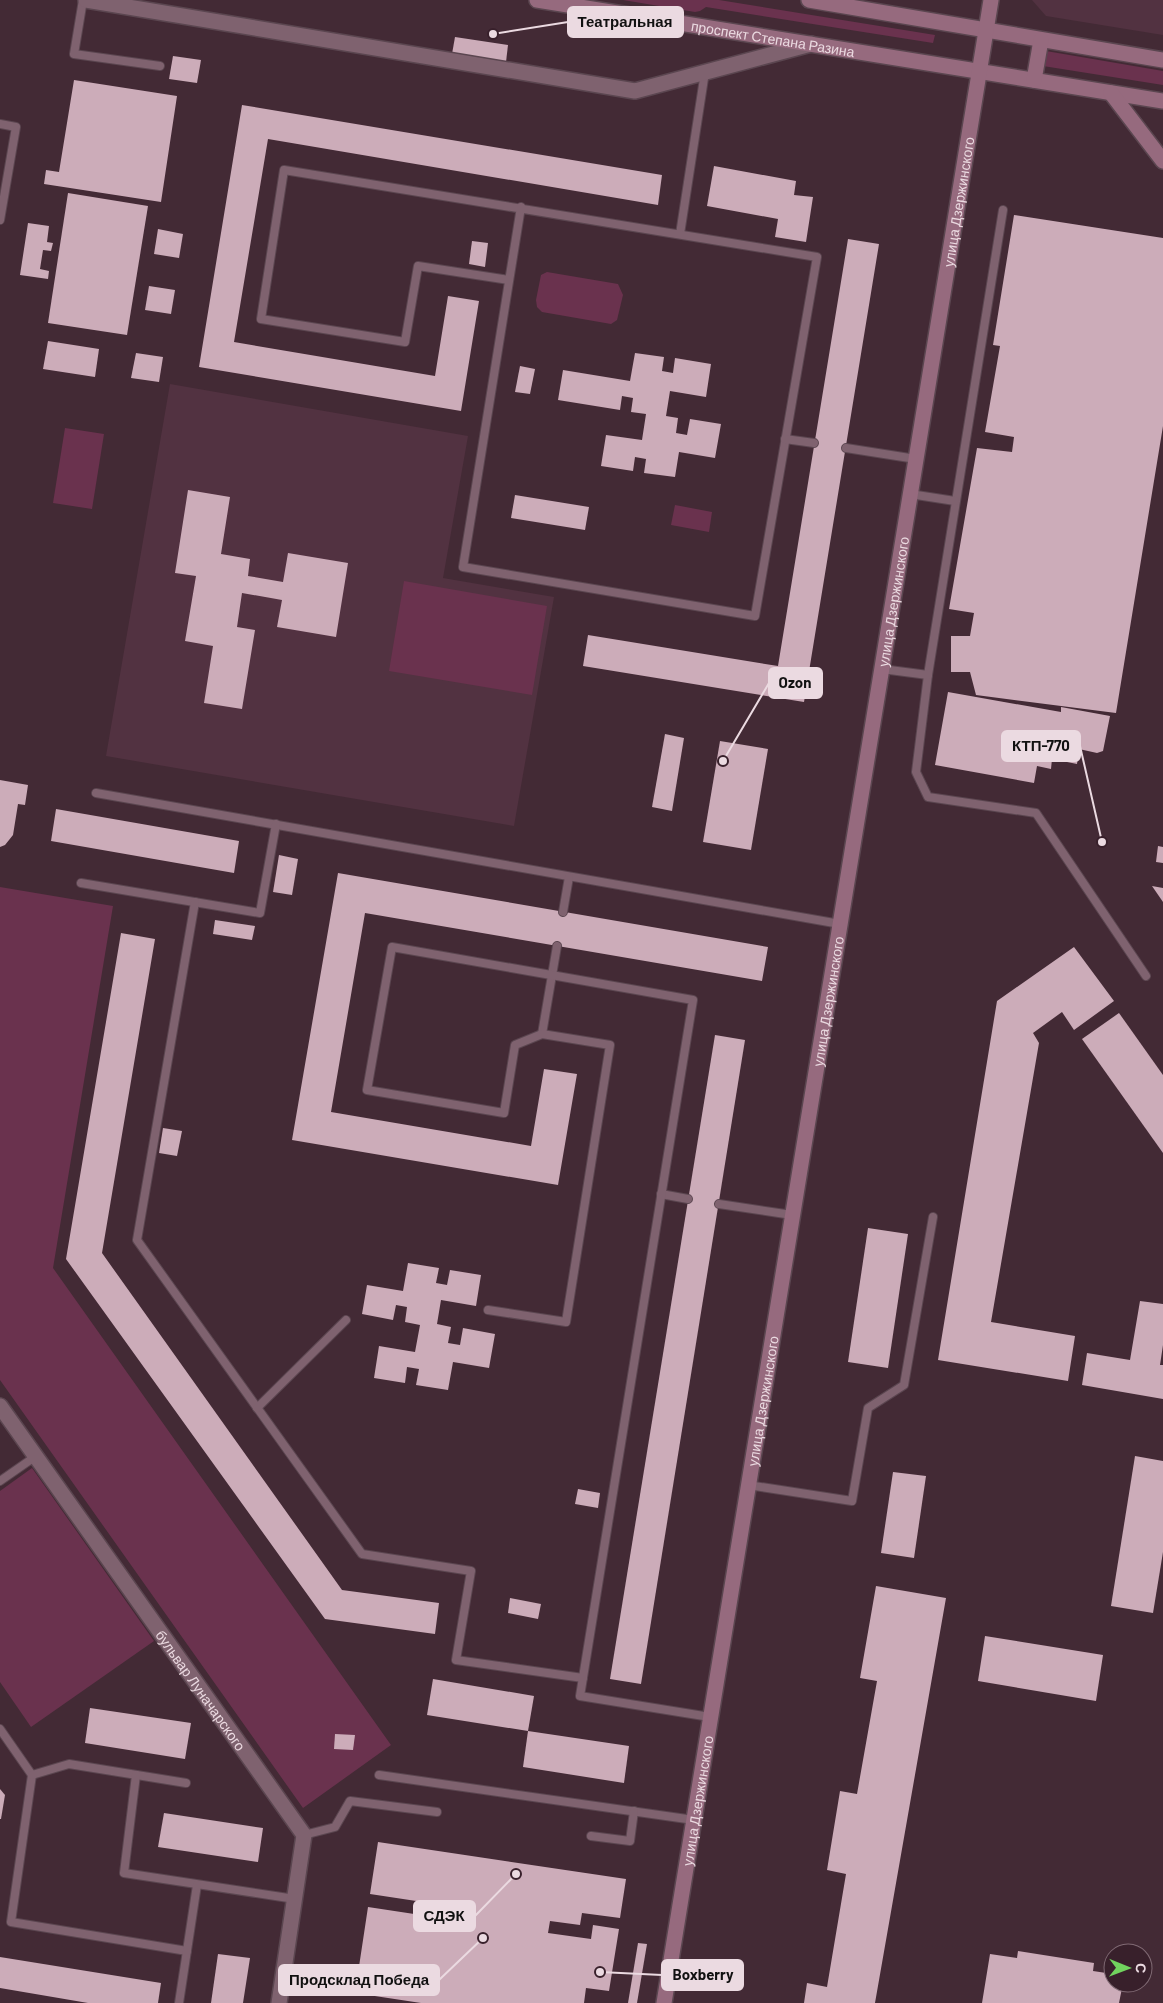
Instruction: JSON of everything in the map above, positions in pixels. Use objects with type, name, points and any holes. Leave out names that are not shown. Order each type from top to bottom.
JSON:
[{"type":"main road","name":"проспект Степана Разина","points":[[537,0],[1163,101]]},
{"type":"main road","points":[[814,0],[1163,60]]},
{"type":"main road","name":"улица Дзержинского","points":[[664,2003],[991,0]]},
{"type":"main road","points":[[1034,80],[1041,40]]},
{"type":"main road","points":[[1111,93],[1163,161]]},
{"type":"street","points":[[84,0],[635,90],[811,44]]},
{"type":"street","name":"бульвар Луначарского","points":[[0,1406],[304,1835]]},
{"type":"street","points":[[279,2003],[304,1835]]},
{"type":"lane","points":[[84,0],[74,54],[160,66]]},
{"type":"lane","points":[[680,234],[705,72]]},
{"type":"lane","points":[[0,124],[16,126],[0,220]]},
{"type":"lane","points":[[509,280],[418,266],[405,342],[261,319],[284,170],[521,207],[817,257],[755,616],[463,567],[521,207]]},
{"type":"lane","points":[[1003,210],[928,675],[916,772],[928,798],[1036,813],[1146,976]]},
{"type":"lane","points":[[786,439],[814,443]]},
{"type":"lane","points":[[846,448],[916,459]]},
{"type":"lane","points":[[910,494],[955,501]]},
{"type":"lane","points":[[882,669],[928,675]]},
{"type":"lane","points":[[96,793],[840,924]]},
{"type":"lane","points":[[81,883],[260,914],[276,824]]},
{"type":"lane","points":[[563,912],[569,877]]},
{"type":"lane","points":[[195,902],[138,1240],[362,1554],[471,1571],[456,1660],[582,1678]]},
{"type":"lane","points":[[542,1034],[557,946]]},
{"type":"lane","points":[[488,1310],[566,1322],[610,1045],[542,1034],[515,1045],[504,1113],[367,1090],[392,947],[693,1000],[580,1696],[710,1717]]},
{"type":"lane","points":[[661,1194],[688,1199]]},
{"type":"lane","points":[[719,1204],[792,1215]]},
{"type":"lane","points":[[748,1485],[852,1501],[868,1408],[904,1384],[932,1217]]},
{"type":"lane","points":[[257,1408],[346,1320]]},
{"type":"lane","points":[[0,1481],[36,1456]]},
{"type":"lane","points":[[0,1729],[32,1775],[11,1922],[187,1950]]},
{"type":"lane","points":[[32,1775],[69,1764],[186,1783]]},
{"type":"lane","points":[[136,1775],[124,1873],[295,1899]]},
{"type":"lane","points":[[379,1775],[694,1820]]},
{"type":"lane","points":[[304,1835],[335,1826],[350,1801],[437,1812]]},
{"type":"lane","points":[[592,1836],[630,1841],[634,1811]]},
{"type":"lane","points":[[179,2003],[198,1885]]},
{"type":"shaded area","points":[[623,0],[719,0],[935,35],[933,43],[706,7],[695,12]]},
{"type":"shaded area","points":[[1032,0],[1163,0],[1163,35],[1046,16]]},
{"type":"shaded area","points":[[1046,51],[1163,71],[1163,85],[1043,66]]},
{"type":"shaded area","points":[[547,272],[618,284],[623,295],[617,320],[611,324],[542,312],[537,307],[536,300],[541,275]]},
{"type":"shaded area","points":[[170,384],[468,436],[443,578],[554,597],[514,826],[106,756]]},
{"type":"shaded area","points":[[65,428],[104,434],[92,509],[53,503]]},
{"type":"shaded area","points":[[675,505],[712,512],[709,532],[671,525]]},
{"type":"shaded area","points":[[404,581],[547,606],[532,695],[389,671]]},
{"type":"shaded area","points":[[0,887],[113,906],[53,1268],[391,1745],[303,1808],[0,1380]]},
{"type":"shaded area","points":[[32,1468],[154,1641],[31,1727],[0,1682],[0,1491]]},
{"type":"building","points":[[455,37],[508,45],[506,62],[452,54]]},
{"type":"building","points":[[173,56],[201,60],[197,83],[169,79]]},
{"type":"building","points":[[74,80],[177,96],[161,202],[44,184],[46,170],[59,172]]},
{"type":"building","points":[[242,105],[662,175],[658,205],[268,139],[234,342],[435,376],[448,296],[479,301],[461,411],[199,367]]},
{"type":"building","points":[[714,166],[796,181],[794,195],[813,197],[806,242],[775,237],[778,219],[707,206]]},
{"type":"building","points":[[68,193],[148,206],[127,335],[48,323]]},
{"type":"building","points":[[1014,215],[1163,238],[1163,426],[1116,713],[976,695],[970,672],[951,672],[951,636],[970,636],[974,613],[949,609],[977,448],[1012,452],[1014,437],[985,432],[1000,346],[993,345]]},
{"type":"building","points":[[28,223],[49,226],[47,242],[53,243],[51,251],[43,250],[40,269],[49,271],[48,279],[20,275]]},
{"type":"building","points":[[158,229],[183,234],[179,258],[154,254]]},
{"type":"building","points":[[848,239],[879,244],[804,702],[583,666],[588,635],[778,666]]},
{"type":"building","points":[[472,241],[488,243],[485,267],[469,264]]},
{"type":"building","points":[[149,286],[175,290],[171,314],[145,310]]},
{"type":"building","points":[[48,341],[99,349],[95,377],[43,369]]},
{"type":"building","points":[[136,353],[163,357],[159,382],[131,378]]},
{"type":"building","points":[[635,353],[664,357],[662,371],[673,373],[675,358],[711,364],[706,397],[670,391],[666,416],[678,418],[676,433],[687,435],[690,419],[721,424],[715,458],[679,452],[675,477],[644,473],[646,459],[635,457],[633,471],[601,466],[606,435],[642,440],[646,414],[631,412],[633,398],[622,396],[620,410],[558,400],[563,370],[630,381]]},
{"type":"building","points":[[520,366],[535,369],[530,394],[515,392]]},
{"type":"building","points":[[188,490],[230,497],[221,554],[250,559],[248,576],[283,582],[288,553],[348,563],[336,637],[277,627],[282,600],[242,593],[237,627],[255,630],[242,709],[204,703],[213,646],[185,641],[196,576],[175,573]]},
{"type":"building","points":[[515,495],[589,507],[585,530],[511,518]]},
{"type":"building","points":[[948,692],[1061,712],[1061,707],[1110,716],[1103,751],[1097,753],[1079,749],[1077,764],[1052,759],[1051,769],[1037,766],[1034,783],[935,765]]},
{"type":"building","points":[[665,734],[684,738],[672,811],[652,807]]},
{"type":"building","points":[[720,741],[768,749],[751,850],[703,842]]},
{"type":"building","points":[[0,780],[28,785],[25,805],[18,804],[13,835],[5,845],[0,847]]},
{"type":"building","points":[[56,809],[239,841],[234,873],[51,841]]},
{"type":"building","points":[[1158,846],[1163,847],[1163,863],[1156,862]]},
{"type":"building","points":[[279,855],[298,859],[292,895],[273,892]]},
{"type":"building","points":[[338,873],[768,947],[762,981],[365,913],[331,1112],[531,1146],[544,1069],[577,1074],[558,1185],[292,1140]]},
{"type":"building","points":[[1152,886],[1163,888],[1163,902]]},
{"type":"building","points":[[215,920],[255,926],[252,940],[213,934]]},
{"type":"building","points":[[121,933],[155,939],[102,1253],[342,1590],[439,1603],[435,1634],[325,1619],[66,1259]]},
{"type":"building","points":[[1074,947],[1114,1001],[1074,1030],[1062,1012],[1033,1033],[1039,1043],[991,1322],[1075,1336],[1068,1381],[938,1360],[997,1001]]},
{"type":"building","points":[[1119,1013],[1163,1075],[1163,1153],[1082,1039]]},
{"type":"building","points":[[715,1035],[745,1040],[641,1684],[610,1679]]},
{"type":"building","points":[[163,1128],[182,1131],[177,1156],[159,1153]]},
{"type":"building","points":[[868,1228],[908,1234],[888,1368],[848,1362]]},
{"type":"building","points":[[408,1263],[439,1268],[436,1283],[447,1285],[450,1270],[481,1275],[476,1306],[441,1300],[437,1324],[451,1327],[448,1343],[460,1345],[463,1328],[495,1334],[489,1368],[453,1362],[448,1390],[416,1385],[419,1369],[407,1367],[405,1383],[374,1378],[379,1346],[415,1352],[420,1325],[405,1322],[407,1307],[396,1305],[393,1320],[362,1314],[367,1285],[403,1291]]},
{"type":"building","points":[[1140,1301],[1163,1304],[1163,1345],[1160,1365],[1163,1365],[1163,1399],[1082,1385],[1087,1353],[1130,1360]]},
{"type":"building","points":[[1135,1456],[1163,1461],[1163,1552],[1153,1613],[1111,1606]]},
{"type":"building","points":[[893,1472],[926,1476],[914,1558],[881,1553]]},
{"type":"building","points":[[578,1489],[600,1493],[598,1508],[575,1504]]},
{"type":"building","points":[[876,1586],[946,1598],[875,2003],[804,2003],[807,1983],[827,1987],[846,1874],[827,1870],[840,1791],[857,1794],[877,1681],[860,1678]]},
{"type":"building","points":[[510,1598],[541,1604],[538,1619],[508,1613]]},
{"type":"building","points":[[985,1636],[1103,1655],[1096,1701],[978,1681]]},
{"type":"building","points":[[433,1679],[534,1696],[528,1731],[427,1715]]},
{"type":"building","points":[[90,1708],[191,1723],[185,1759],[85,1743]]},
{"type":"building","points":[[528,1731],[629,1746],[624,1783],[523,1767]]},
{"type":"building","points":[[335,1734],[355,1735],[353,1750],[334,1749]]},
{"type":"building","points":[[0,1789],[5,1795],[1,1819],[0,1819]]},
{"type":"building","points":[[164,1813],[263,1828],[258,1862],[158,1847]]},
{"type":"building","points":[[378,1842],[626,1879],[620,1918],[582,1913],[580,1925],[550,1921],[548,1933],[591,1939],[593,1925],[619,1929],[609,1991],[586,1988],[584,2003],[421,2003],[355,1993],[368,1907],[434,1917],[436,1904],[370,1894]]},
{"type":"building","points":[[638,1943],[647,1944],[637,2003],[628,2003]]},
{"type":"building","points":[[1018,1951],[1094,1963],[1093,1971],[1103,1972],[1103,1993],[1121,1993],[1119,2003],[982,2003],[990,1954],[1017,1958]]},
{"type":"building","points":[[218,1954],[250,1958],[243,2003],[211,2003]]},
{"type":"building","points":[[0,1957],[161,1983],[158,2003],[88,2003],[0,1988]]},
{"type":"place","name":"Театральная","points":[[493,34]]},
{"type":"place","name":"Ozon","points":[[723,761]]},
{"type":"place","name":"КТП-770","points":[[1102,842]]},
{"type":"place","name":"СДЭК","points":[[516,1874]]},
{"type":"place","name":"Продсклад Победа","points":[[483,1938]]},
{"type":"place","name":"Boxberry","points":[[600,1972]]}]
